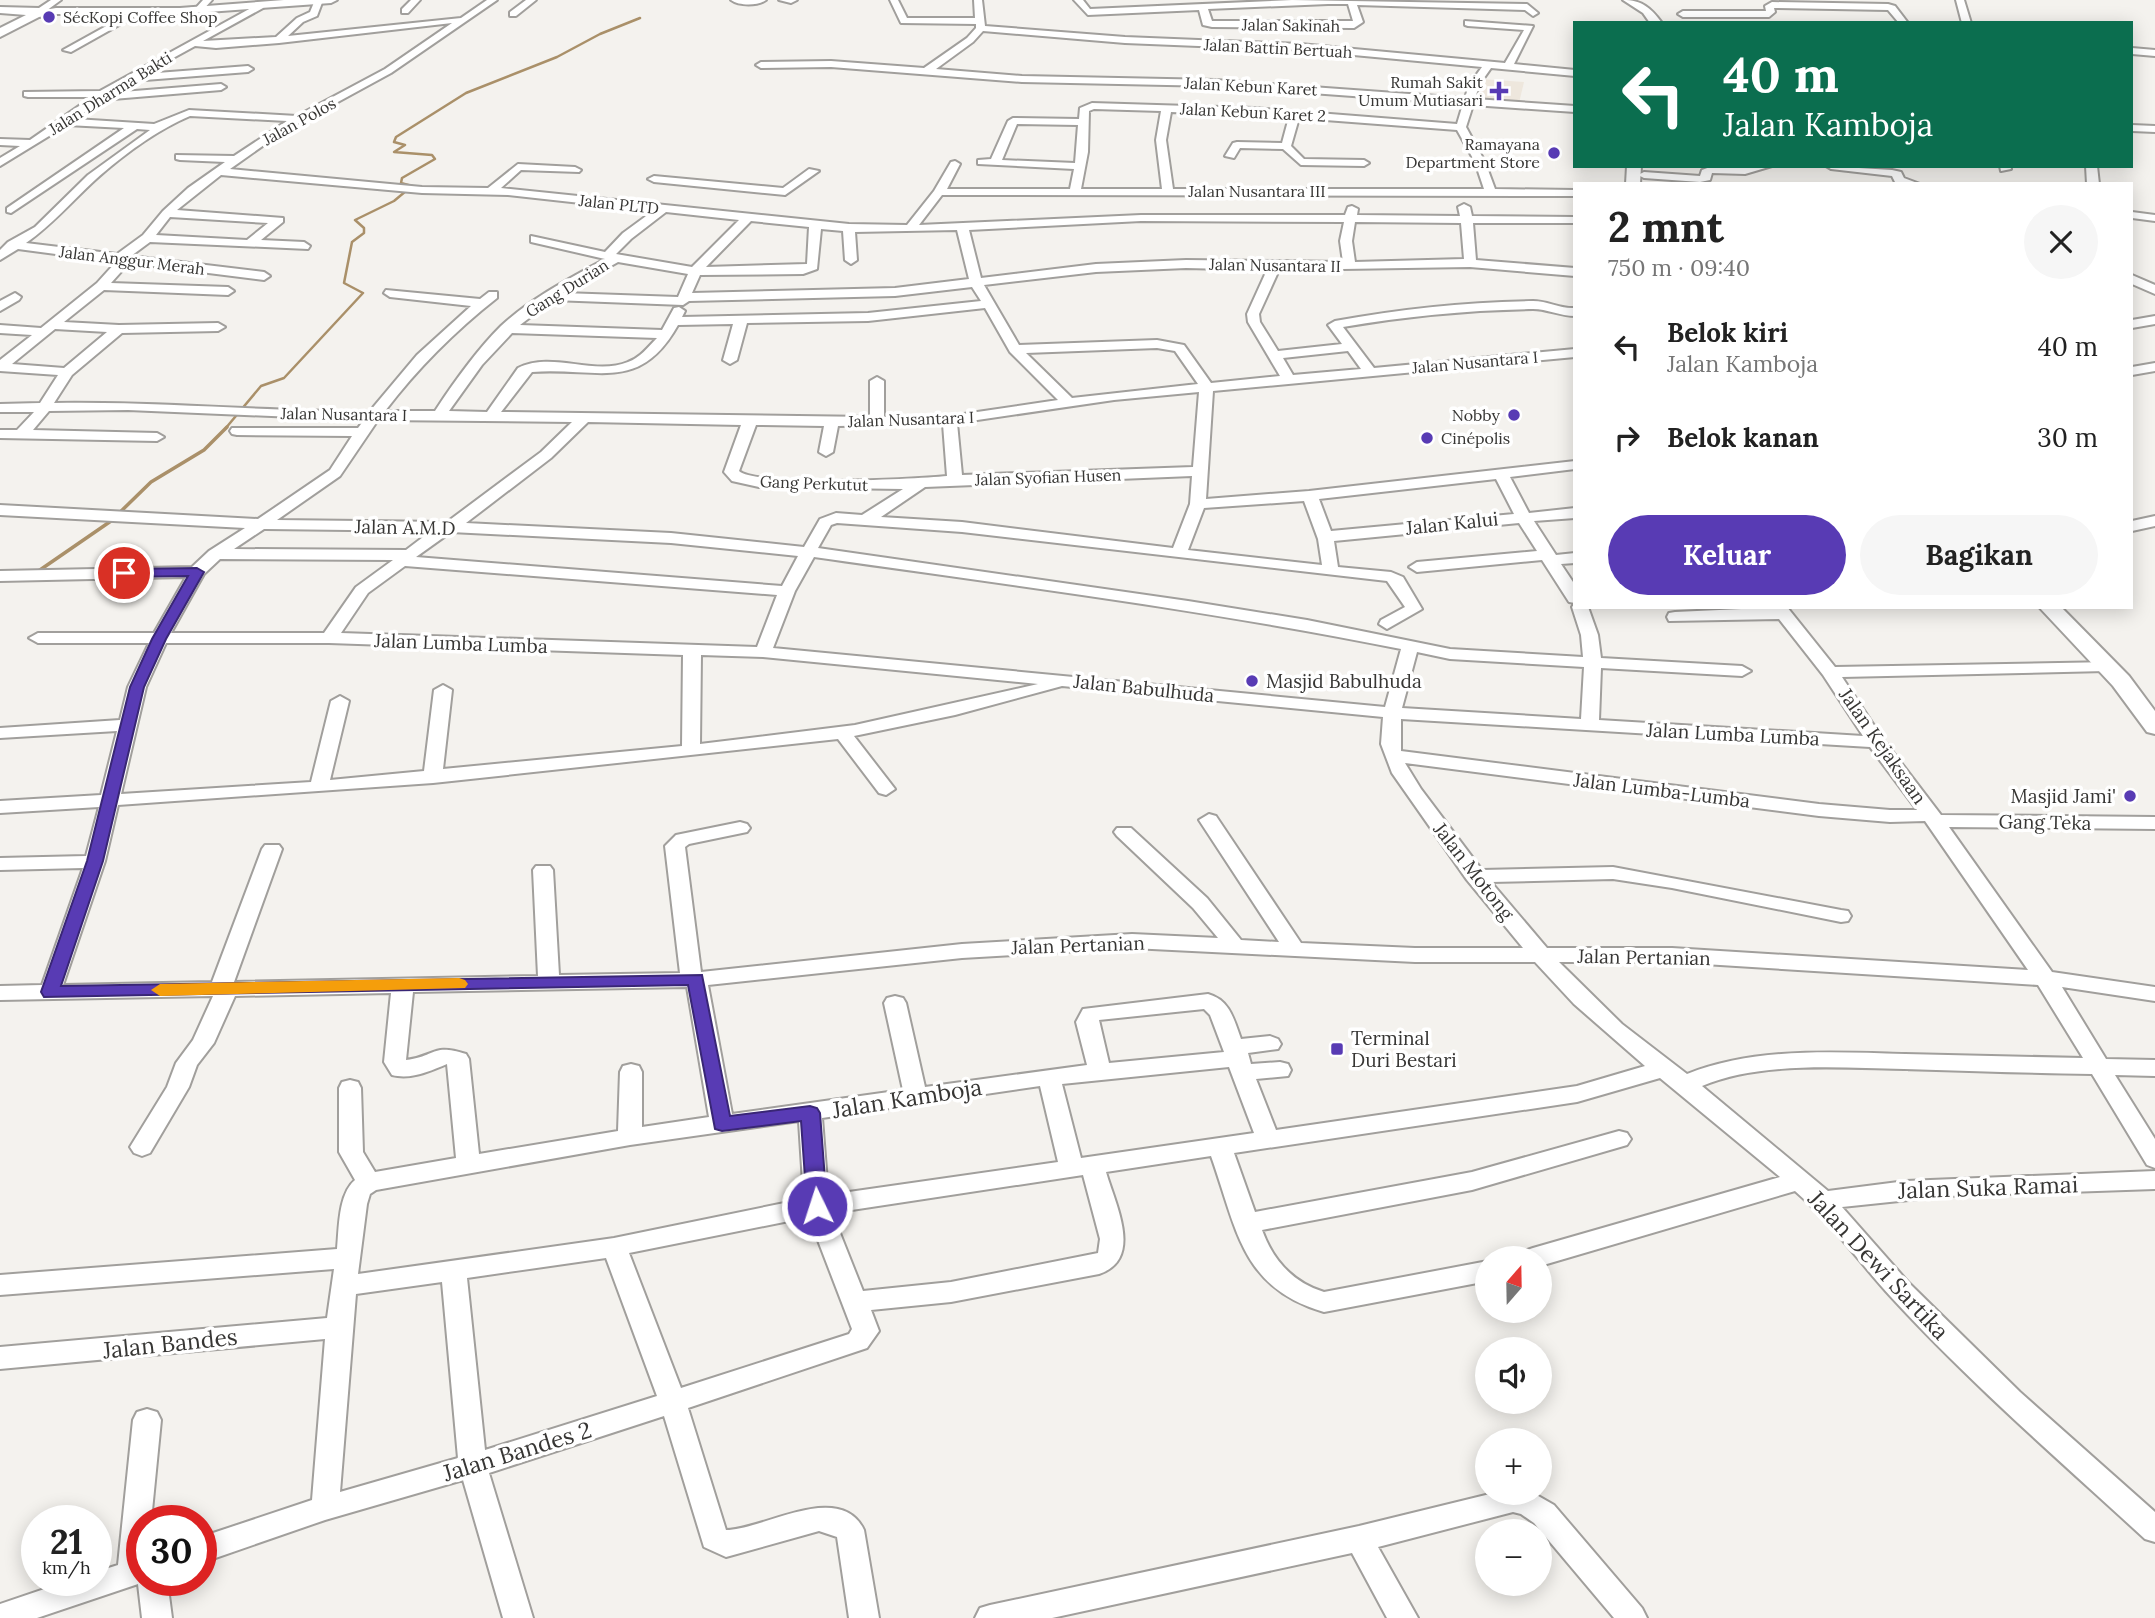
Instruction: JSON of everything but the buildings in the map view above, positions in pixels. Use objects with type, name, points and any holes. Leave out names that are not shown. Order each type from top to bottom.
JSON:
[{"type":"street","points":[[0,33],[57,0]]},
{"type":"street","points":[[198,10],[208,0]]},
{"type":"street","points":[[0,10],[198,10],[323,0]]},
{"type":"street","points":[[279,40],[300,20],[313,15],[323,0]]},
{"type":"street","points":[[405,11],[416,0]]},
{"type":"street","name":"Jalan Polos","points":[[0,367],[101,286],[167,213],[219,171],[277,131],[388,71],[493,0]]},
{"type":"street","points":[[513,14],[532,0]]},
{"type":"street","points":[[737,0],[760,0]]},
{"type":"street","points":[[785,0],[791,0]]},
{"type":"street","name":"Jalan Battin Bertuah","points":[[894,0],[904,21],[980,24],[1089,38],[1311,48],[1573,73]]},
{"type":"street","points":[[927,71],[970,40],[980,24],[978,0]]},
{"type":"street","points":[[1078,0],[1097,23]]},
{"type":"street","points":[[1619,0],[1638,11],[1645,21]]},
{"type":"street","points":[[1629,0],[1647,11],[1654,21]]},
{"type":"street","points":[[1960,0],[1965,21]]},
{"type":"street","name":"Jalan Sakinah","points":[[1203,6],[1206,23],[1212,24],[1350,26],[1358,22],[1351,1]]},
{"type":"street","points":[[1088,12],[1276,2],[1388,1],[1527,7],[1533,13]]},
{"type":"street","points":[[1683,14],[1769,14],[1769,6],[1772,5],[1888,7],[1902,21]]},
{"type":"street","name":"Jalan Dharma Bakti","points":[[0,163],[128,79],[260,6]]},
{"type":"street","points":[[1153,8],[1163,18]]},
{"type":"street","points":[[68,50],[140,11]]},
{"type":"street","points":[[192,43],[216,45],[279,40],[464,19]]},
{"type":"street","points":[[1468,23],[1530,28],[1508,67]]},
{"type":"street","points":[[2133,51],[2155,53]]},
{"type":"street","name":"Jalan Kebun Karet","points":[[761,65],[831,64],[1123,83],[1205,82],[1573,109]]},
{"type":"street","points":[[1488,65],[1477,79],[1461,127],[1480,162],[1490,192]]},
{"type":"street","points":[[128,79],[248,69]]},
{"type":"street","points":[[28,94],[100,96],[221,87]]},
{"type":"street","points":[[1322,115],[1331,90]]},
{"type":"street","name":"Jalan Kebun Karet 2","points":[[1083,122],[1084,110],[1087,107],[1167,108],[1322,115],[1461,127]]},
{"type":"street","points":[[1167,108],[1161,140],[1168,190]]},
{"type":"street","points":[[65,122],[157,126],[189,113],[301,119]]},
{"type":"street","points":[[1286,146],[1295,114]]},
{"type":"street","points":[[995,162],[1013,121],[1083,122],[1075,192]]},
{"type":"street","points":[[6,210],[137,125]]},
{"type":"street","points":[[0,256],[18,246],[57,213],[92,177],[160,128],[157,126]]},
{"type":"street","points":[[2133,128],[2155,129]]},
{"type":"street","points":[[0,142],[31,143]]},
{"type":"street","points":[[1230,156],[1237,145],[1286,146],[1303,163],[1364,163]]},
{"type":"street","points":[[180,157],[236,159]]},
{"type":"street","points":[[982,162],[1080,166]]},
{"type":"street","points":[[910,229],[939,192],[955,164]]},
{"type":"street","points":[[491,191],[517,167],[575,170]]},
{"type":"street","points":[[1640,175],[1700,179],[1706,178],[1706,172],[1710,170],[1745,171],[1758,168]]},
{"type":"street","points":[[1848,168],[1897,174],[1899,180],[1907,182]]},
{"type":"street","name":"Jalan PLTD","points":[[219,171],[422,190],[491,191],[663,209],[683,206],[748,218],[849,228],[910,229],[1096,218],[1573,220]]},
{"type":"street","points":[[654,179],[703,189],[785,192],[813,171]]},
{"type":"street","name":"Jalan Nusantara III","points":[[939,192],[1573,192]]},
{"type":"street","points":[[1350,266],[1346,241],[1352,218],[1353,192]]},
{"type":"street","points":[[1461,192],[1470,236],[1470,263]]},
{"type":"street","name":"Gang Durian","points":[[439,415],[470,370],[506,329],[548,296],[612,257],[627,236],[663,209]]},
{"type":"street","points":[[6,210],[57,213]]},
{"type":"street","points":[[167,213],[279,220],[250,243]]},
{"type":"street","points":[[2133,215],[2155,218]]},
{"type":"street","points":[[491,417],[526,369],[634,367],[646,360],[670,328],[695,271],[748,218]]},
{"type":"street","points":[[535,239],[612,257],[695,271],[809,269],[813,266],[815,226]]},
{"type":"street","points":[[962,226],[975,282],[1014,349],[1067,401]]},
{"type":"street","points":[[849,228],[851,260]]},
{"type":"street","points":[[147,237],[304,246]]},
{"type":"street","name":"Jalan Anggur Merah","points":[[0,244],[264,275]]},
{"type":"street","name":"Jalan Nusantara II","points":[[548,296],[628,301],[847,286],[895,292],[1096,268],[1223,264],[1350,266],[1470,263],[1573,272]]},
{"type":"street","points":[[1275,266],[1253,314],[1254,322],[1289,380]]},
{"type":"street","points":[[2133,279],[2155,290]]},
{"type":"street","points":[[101,286],[228,291]]},
{"type":"street","points":[[50,992],[95,861],[137,687],[159,639],[197,572],[215,554],[335,473],[362,432],[411,371],[488,299],[390,293]]},
{"type":"street","points":[[0,307],[15,297]]},
{"type":"street","points":[[506,329],[670,328],[741,320],[868,317],[989,304]]},
{"type":"street","points":[[1370,372],[1335,325],[1440,311],[1537,305],[1558,313],[1573,312]]},
{"type":"street","points":[[730,359],[741,320]]},
{"type":"street","points":[[2133,324],[2155,320]]},
{"type":"street","points":[[0,329],[218,327]]},
{"type":"street","points":[[21,434],[44,407],[67,372],[119,329]]},
{"type":"street","points":[[1014,349],[1157,344],[1176,346],[1206,386],[1198,504],[1179,553]]},
{"type":"street","points":[[1274,355],[1351,347]]},
{"type":"street","name":"Jalan Nusantara I","points":[[0,408],[128,406],[374,417],[439,415],[832,422],[950,421],[1067,401],[1573,353]]},
{"type":"street","points":[[0,367],[67,372]]},
{"type":"street","points":[[2133,370],[2155,367]]},
{"type":"street","points":[[877,381],[877,421]]},
{"type":"street","points":[[329,638],[362,590],[375,578],[546,455],[583,419]]},
{"type":"street","name":"Gang Perkutut","points":[[750,421],[731,472],[733,477],[760,482],[882,486],[955,480]]},
{"type":"street","name":"Jalan Syofian Husen","points":[[950,421],[955,480],[1201,471]]},
{"type":"street","points":[[826,452],[832,422]]},
{"type":"street","points":[[237,431],[362,432]]},
{"type":"street","points":[[0,434],[157,437]]},
{"type":"street","points":[[1198,504],[1310,496],[1573,465]]},
{"type":"street","points":[[1502,474],[1523,516],[1573,595]]},
{"type":"street","points":[[867,519],[923,482]]},
{"type":"street","points":[[1310,496],[1327,538],[1331,571]]},
{"type":"street","name":"Jalan A.M.D","points":[[0,510],[261,524],[449,527],[671,538],[810,552],[1231,612],[1450,654],[1742,671]]},
{"type":"street","name":"Jalan Kalui","points":[[1327,538],[1523,516],[1573,513]]},
{"type":"street","points":[[763,652],[787,591],[828,520],[867,519],[962,527],[1386,576],[1397,580],[1414,609],[1387,624]]},
{"type":"street","points":[[215,554],[406,558],[787,591]]},
{"type":"street","points":[[1417,567],[1548,557],[1573,558]]},
{"type":"street","points":[[0,576],[197,572]]},
{"type":"street","points":[[1581,609],[1586,618],[1592,663],[1590,726]]},
{"type":"street","points":[[2051,609],[2129,691],[2155,727]]},
{"type":"street","points":[[2070,609],[2155,698]]},
{"type":"street","points":[[1675,617],[1781,611],[1830,672]]},
{"type":"street","points":[[38,638],[159,639]]},
{"type":"street","name":"Jalan Lumba Lumba","points":[[159,639],[329,638],[763,652]]},
{"type":"street","name":"Jalan Motong","points":[[1410,646],[1392,713],[1393,755],[1415,793],[1474,876],[1593,1011]]},
{"type":"street","points":[[691,751],[692,649]]},
{"type":"street","name":"Jalan Babulhuda","points":[[763,652],[1392,713],[1590,726]]},
{"type":"street","name":"Jalan Kejaksaan","points":[[1830,672],[2106,666]]},
{"type":"street","name":"Jalan Kejaksaan","points":[[1830,672],[1876,742],[2045,978]]},
{"type":"street","points":[[0,807],[319,787],[843,734],[951,712],[1068,681]]},
{"type":"street","points":[[433,777],[443,690]]},
{"type":"street","points":[[319,787],[340,701]]},
{"type":"street","points":[[0,733],[128,725]]},
{"type":"street","name":"Jalan Lumba Lumba","points":[[1590,726],[1876,742]]},
{"type":"street","points":[[843,734],[886,789]]},
{"type":"street","name":"Jalan Lumba-Lumba","points":[[1393,755],[1819,810],[1933,818]]},
{"type":"street","name":"Gang Teka","points":[[1933,818],[2155,823]]},
{"type":"street","points":[[1209,820],[1295,949]]},
{"type":"street","points":[[722,1124],[694,980],[675,846],[683,839],[740,828]]},
{"type":"street","points":[[1124,832],[1200,904],[1234,945]]},
{"type":"street","points":[[142,1147],[178,1087],[187,1063],[203,1043],[272,849]]},
{"type":"street","points":[[0,864],[40,865],[95,861]]},
{"type":"street","points":[[543,870],[549,981]]},
{"type":"street","points":[[1474,876],[1613,873],[1841,916]]},
{"type":"street","name":"Jalan Pertanian","points":[[3,999],[50,992],[694,980],[1012,947],[1132,941],[1415,955],[1672,955],[2045,978],[2155,994]]},
{"type":"street","points":[[2045,978],[2155,1159]]},
{"type":"street","points":[[403,985],[395,1062],[400,1069],[423,1066],[445,1055],[458,1059],[468,1164]]},
{"type":"street","points":[[1099,1070],[1087,1022],[1091,1014],[1209,1001],[1216,1006],[1240,1059],[1269,1140]]},
{"type":"street","points":[[895,1003],[916,1096]]},
{"type":"street","name":"Jalan Dewi Sartika","points":[[1593,1011],[1685,1084],[1823,1202],[1900,1290],[2001,1391],[2155,1530]]},
{"type":"street","points":[[1240,1059],[1270,1044]]},
{"type":"street","points":[[1240,1059],[1280,1070]]},
{"type":"street","name":"Jalan Kamboja","points":[[369,1182],[630,1137],[1049,1077],[1099,1070],[1240,1059]]},
{"type":"street","points":[[1685,1084],[1720,1070],[1750,1065],[1837,1060],[2155,1069]]},
{"type":"street","points":[[345,1286],[614,1247],[817,1206],[1577,1094],[1663,1069]]},
{"type":"street","points":[[630,1137],[631,1072]]},
{"type":"street","points":[[810,1113],[817,1206],[856,1302],[951,1292],[1099,1264],[1108,1259],[1113,1250],[1112,1239],[1081,1166],[1049,1077]]},
{"type":"street","points":[[325,1508],[339,1327],[356,1197],[359,1190],[369,1182],[351,1152],[350,1088]]},
{"type":"street","points":[[1248,1223],[1472,1181],[1619,1139]]},
{"type":"street","points":[[1220,1147],[1258,1254],[1265,1266],[1300,1293],[1324,1302],[1475,1273]]},
{"type":"street","name":"Jalan Suka Ramai","points":[[1823,1202],[1867,1193],[1934,1187],[2155,1180]]},
{"type":"street","points":[[1552,1252],[1798,1181]]},
{"type":"street","points":[[614,1247],[673,1402],[715,1538],[726,1544],[819,1519],[836,1522],[849,1530],[864,1618]]},
{"type":"street","points":[[0,1285],[349,1258]]},
{"type":"street","points":[[454,1270],[473,1466],[518,1618]]},
{"type":"street","name":"Jalan Bandes 2","points":[[217,1545],[325,1508],[473,1466],[851,1345],[864,1336],[866,1331],[856,1302]]},
{"type":"street","name":"Jalan Bandes","points":[[0,1358],[339,1327]]},
{"type":"street","points":[[144,1505],[147,1420]]},
{"type":"street","points":[[990,1618],[1029,1613],[1359,1539],[1513,1500],[1528,1503],[1562,1532],[1632,1618]]},
{"type":"street","points":[[1359,1539],[1403,1618]]},
{"type":"street","points":[[0,1617],[126,1579]]},
{"type":"street","points":[[150,1596],[157,1618]]},
{"type":"shaded area","name":"Rumah Sakit Umum Mutiasari","points":[[1480,79],[1524,82],[1519,103],[1475,100]]},
{"type":"waterway","points":[[225,429],[261,386],[284,378],[363,293],[344,283],[352,242],[364,233],[364,228],[355,220],[394,201],[412,186],[401,183],[402,178],[435,159],[432,155],[394,152],[405,145],[394,142],[396,137],[466,93],[557,57],[600,34],[640,18]]},
{"type":"waterway","points":[[37,572],[111,521],[151,482],[204,450],[225,429]]},
{"type":"slow traffic","points":[[160,990],[459,984]]},
{"type":"place","name":"SécKopi Coffee Shop","points":[[49,17]]},
{"type":"place","name":"Rumah Sakit Umum Mutiasari","points":[[1499,91]]},
{"type":"place","name":"Ramayana Department Store","points":[[1554,153]]},
{"type":"place","name":"Nobby","points":[[1514,415]]},
{"type":"place","name":"Cinépolis","points":[[1427,438]]},
{"type":"place","name":"Masjid Babulhuda","points":[[1252,681]]},
{"type":"place","name":"Masjid Jami'","points":[[2130,796]]},
{"type":"place","name":"Terminal Duri Bestari","points":[[1337,1049]]},
{"type":"route","points":[[124,573],[197,572],[159,639],[137,687],[95,861],[50,992],[696,979],[722,1124],[810,1113],[817,1206]]}]
